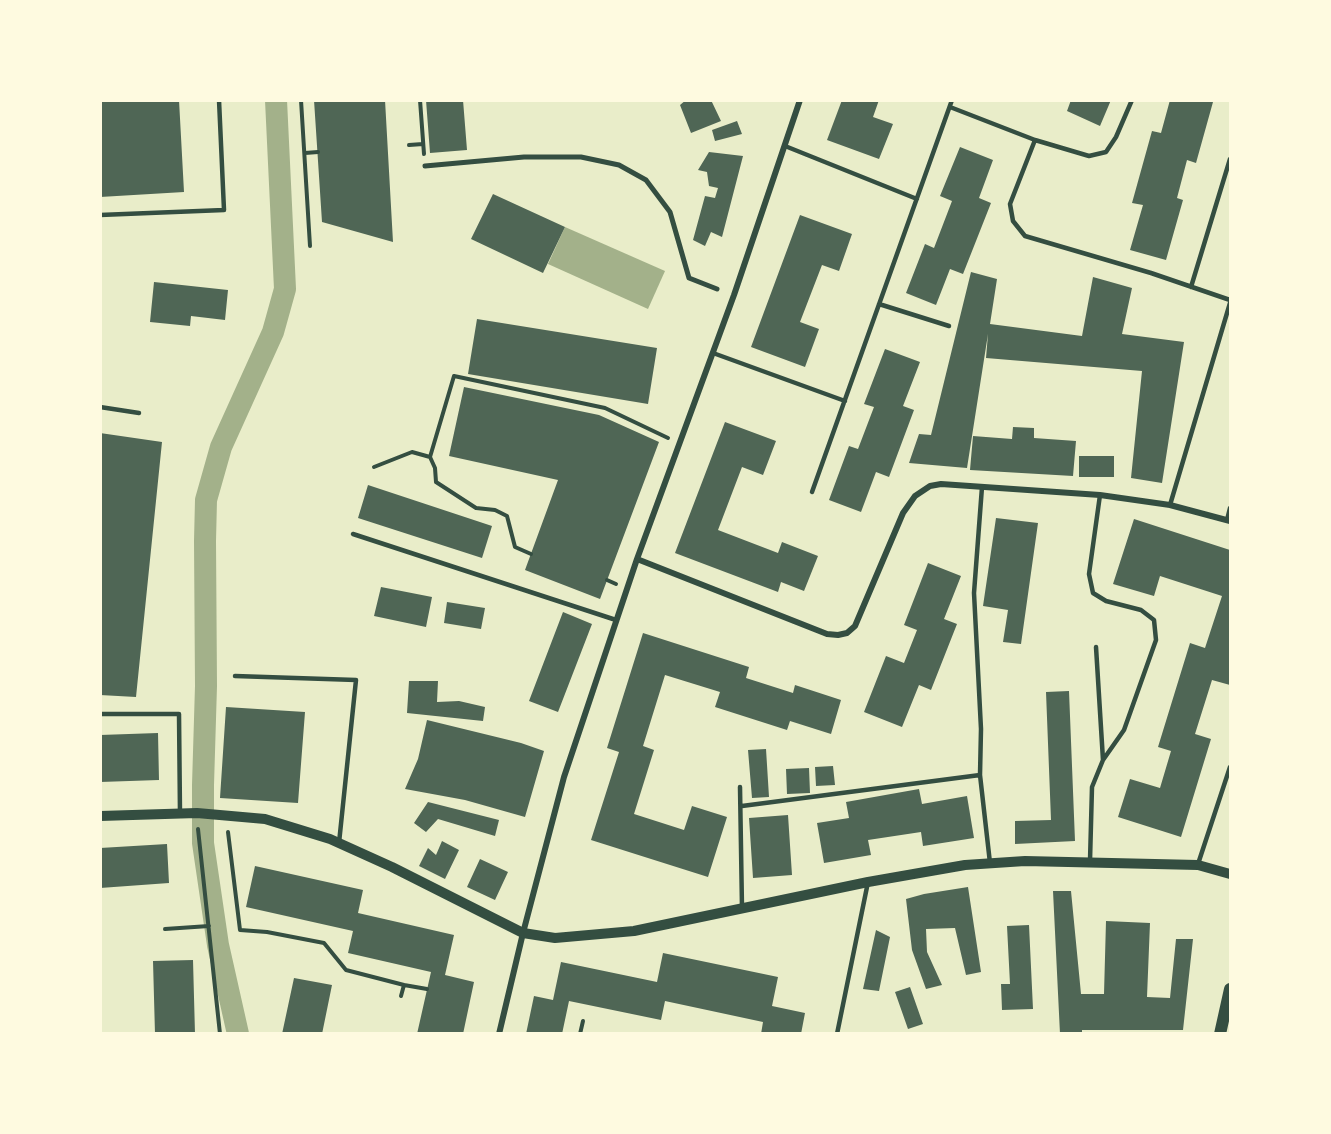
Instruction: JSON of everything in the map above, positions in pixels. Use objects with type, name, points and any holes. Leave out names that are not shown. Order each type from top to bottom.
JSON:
[{"type":"main road","points":[[1221,1030],[1230,989]]},
{"type":"street","points":[[499,1034],[564,777],[637,559],[713,353],[800,100]]},
{"type":"street","points":[[425,166],[524,157],[581,157],[619,165],[646,180],[670,212],[689,278],[717,289]]},
{"type":"street","points":[[637,559],[826,634],[838,635],[847,633],[860,618],[903,513],[924,488],[935,485],[1100,495],[1170,505],[1229,521]]},
{"type":"street","points":[[100,816],[196,813],[265,819],[339,843],[523,933],[555,938],[634,931],[868,882],[965,865],[1025,861],[1198,865],[1230,874]]},
{"type":"lane","points":[[100,214],[224,210],[219,100]]},
{"type":"lane","points":[[812,492],[952,100]]},
{"type":"lane","points":[[950,107],[1035,140],[1089,156],[1106,152],[1116,137],[1132,100]]},
{"type":"lane","points":[[1035,140],[1011,204],[1013,221],[1024,236],[1191,287],[1230,302],[1170,505]]},
{"type":"lane","points":[[785,146],[917,199]]},
{"type":"lane","points":[[1191,287],[1230,159]]},
{"type":"lane","points":[[1223,182],[1230,184]]},
{"type":"lane","points":[[879,304],[949,326]]},
{"type":"lane","points":[[713,353],[844,401]]},
{"type":"lane","points":[[100,407],[139,413]]},
{"type":"lane","points":[[982,487],[974,593],[981,729],[980,776],[990,863]]},
{"type":"lane","points":[[1090,863],[1092,786],[1103,760],[1124,730],[1156,640],[1154,620],[1141,610],[1106,601],[1093,594],[1089,574],[1100,495]]},
{"type":"lane","points":[[1229,521],[1230,508]]},
{"type":"lane","points":[[353,534],[616,620]]},
{"type":"lane","points":[[1096,647],[1103,760]]},
{"type":"lane","points":[[235,676],[356,680],[339,843]]},
{"type":"lane","points":[[100,714],[179,714],[180,814]]},
{"type":"lane","points":[[1198,865],[1230,767]]},
{"type":"lane","points":[[742,806],[980,776]]},
{"type":"lane","points":[[740,787],[742,909]]},
{"type":"lane","points":[[837,1034],[868,882]]},
{"type":"path","points":[[302,100],[310,246]]},
{"type":"path","points":[[420,100],[425,166]]},
{"type":"path","points":[[409,145],[423,144]]},
{"type":"path","points":[[305,153],[318,152]]},
{"type":"path","points":[[531,554],[515,548],[507,516],[495,510],[476,508],[436,482],[435,468],[430,457],[453,376],[605,408],[668,439]]},
{"type":"path","points":[[374,467],[412,452],[430,457]]},
{"type":"path","points":[[607,580],[617,585]]},
{"type":"path","points":[[196,813],[220,1034]]},
{"type":"path","points":[[225,816],[240,930],[267,932],[324,943],[345,970],[404,985],[427,988]]},
{"type":"path","points":[[165,929],[209,926]]},
{"type":"path","points":[[401,996],[404,985]]},
{"type":"path","points":[[580,1034],[583,1021]]},
{"type":"shaded area","points":[[565,227],[665,271],[648,309],[548,264]]},
{"type":"building","points":[[100,100],[179,100],[184,192],[100,197]]},
{"type":"building","points":[[314,100],[385,100],[393,242],[322,222]]},
{"type":"building","points":[[426,100],[463,100],[467,150],[430,153]]},
{"type":"building","points":[[686,100],[711,100],[721,121],[691,133],[680,105]]},
{"type":"building","points":[[842,100],[879,100],[873,117],[893,124],[879,159],[827,140]]},
{"type":"building","points":[[1071,100],[1111,100],[1100,126],[1067,111]]},
{"type":"building","points":[[1170,100],[1213,102],[1196,163],[1187,160],[1177,198],[1183,200],[1166,260],[1130,250],[1143,205],[1132,203],[1152,131],[1161,133]]},
{"type":"building","points":[[737,121],[742,134],[715,141],[712,130]]},
{"type":"building","points":[[960,147],[993,160],[979,198],[991,203],[963,274],[950,269],[936,305],[906,293],[925,244],[934,248],[952,201],[940,196]]},
{"type":"building","points":[[709,152],[743,156],[722,237],[711,232],[705,246],[693,240],[705,196],[715,198],[718,188],[709,186],[707,172],[698,170]]},
{"type":"building","points":[[493,194],[565,227],[543,273],[471,239]]},
{"type":"building","points":[[800,215],[852,234],[839,271],[822,265],[800,322],[819,329],[805,367],[751,347]]},
{"type":"building","points":[[971,272],[997,279],[990,324],[1082,336],[1093,277],[1132,288],[1122,334],[1184,342],[1162,483],[1131,478],[1142,371],[986,358],[988,334],[967,468],[909,463],[919,434],[931,435]]},
{"type":"building","points":[[154,282],[228,290],[225,320],[191,316],[190,326],[150,322]]},
{"type":"building","points":[[477,319],[657,348],[648,404],[468,374]]},
{"type":"building","points":[[885,349],[920,362],[903,406],[914,410],[889,477],[876,472],[861,512],[829,500],[849,446],[858,449],[874,407],[864,404]]},
{"type":"building","points":[[464,387],[599,415],[659,442],[600,599],[525,570],[558,480],[449,456]]},
{"type":"building","points":[[725,422],[776,441],[763,475],[742,467],[718,530],[778,553],[782,542],[818,556],[804,591],[781,582],[778,592],[675,553]]},
{"type":"building","points":[[1013,427],[1034,428],[1034,438],[1076,441],[1073,476],[970,470],[973,436],[1012,439]]},
{"type":"building","points":[[100,433],[162,442],[136,697],[100,695]]},
{"type":"building","points":[[1079,456],[1114,456],[1114,477],[1079,477]]},
{"type":"building","points":[[368,485],[492,526],[482,558],[358,518]]},
{"type":"building","points":[[996,518],[1038,523],[1021,644],[1003,642],[1008,610],[983,606]]},
{"type":"building","points":[[1134,519],[1230,550],[1230,685],[1212,680],[1195,734],[1211,739],[1181,837],[1118,817],[1130,779],[1160,788],[1171,751],[1158,747],[1190,643],[1205,648],[1222,596],[1160,576],[1154,596],[1113,584]]},
{"type":"building","points":[[928,563],[961,576],[944,619],[957,624],[931,690],[919,685],[902,727],[864,712],[886,656],[904,663],[917,630],[904,625]]},
{"type":"building","points":[[381,587],[432,597],[426,627],[374,616]]},
{"type":"building","points":[[447,602],[485,608],[481,629],[444,623]]},
{"type":"building","points":[[563,612],[592,624],[558,712],[529,701]]},
{"type":"building","points":[[643,633],[749,667],[746,678],[793,693],[795,685],[841,700],[831,734],[790,721],[787,730],[715,707],[720,692],[665,675],[643,746],[654,750],[634,814],[684,830],[692,806],[727,817],[708,877],[591,840],[619,752],[607,748]]},
{"type":"building","points":[[409,681],[438,681],[437,702],[459,701],[485,707],[483,721],[407,713]]},
{"type":"building","points":[[1069,691],[1075,841],[1015,844],[1015,821],[1051,820],[1046,692]]},
{"type":"building","points":[[226,707],[305,712],[298,803],[220,798]]},
{"type":"building","points":[[427,720],[521,743],[544,751],[525,817],[465,800],[405,789],[418,759]]},
{"type":"building","points":[[158,733],[159,780],[100,782],[100,735]]},
{"type":"building","points":[[766,749],[769,797],[752,798],[748,750]]},
{"type":"building","points":[[833,766],[835,785],[816,786],[815,767]]},
{"type":"building","points":[[809,768],[810,793],[787,794],[786,769]]},
{"type":"building","points":[[919,789],[922,804],[967,796],[974,838],[923,846],[921,832],[868,840],[871,855],[824,863],[817,823],[849,818],[846,802]]},
{"type":"building","points":[[428,802],[499,820],[495,836],[438,819],[426,832],[414,823]]},
{"type":"building","points":[[788,815],[792,875],[753,878],[749,818]]},
{"type":"building","points":[[442,841],[459,850],[445,879],[419,866],[428,848],[436,855]]},
{"type":"building","points":[[167,844],[169,883],[100,888],[100,848]]},
{"type":"building","points":[[480,859],[508,872],[495,900],[467,887]]},
{"type":"building","points":[[255,866],[363,890],[358,913],[454,935],[445,975],[474,982],[463,1034],[417,1034],[431,972],[348,953],[353,931],[246,907]]},
{"type":"building","points":[[968,887],[981,972],[966,975],[955,928],[926,929],[927,952],[942,985],[926,989],[912,950],[906,899]]},
{"type":"building","points":[[1053,891],[1071,891],[1081,994],[1104,994],[1106,921],[1150,923],[1147,997],[1170,998],[1176,939],[1193,939],[1183,1030],[1082,1030],[1082,1034],[1060,1034]]},
{"type":"building","points":[[1029,925],[1033,1009],[1002,1010],[1001,984],[1010,984],[1007,926]]},
{"type":"building","points":[[876,930],[890,937],[879,991],[863,989]]},
{"type":"building","points":[[663,953],[778,977],[772,1006],[805,1013],[801,1034],[761,1034],[763,1022],[665,1001],[661,1020],[569,1001],[562,1034],[526,1034],[534,996],[553,1000],[561,962],[657,982]]},
{"type":"building","points":[[193,960],[195,1034],[155,1034],[153,961]]},
{"type":"building","points":[[294,978],[332,985],[322,1034],[282,1034]]},
{"type":"building","points":[[910,987],[923,1024],[908,1029],[895,992]]},
{"type":"waterway","points":[[238,1034],[218,945],[203,843],[206,500],[221,447],[273,332],[285,289],[276,100]]}]
